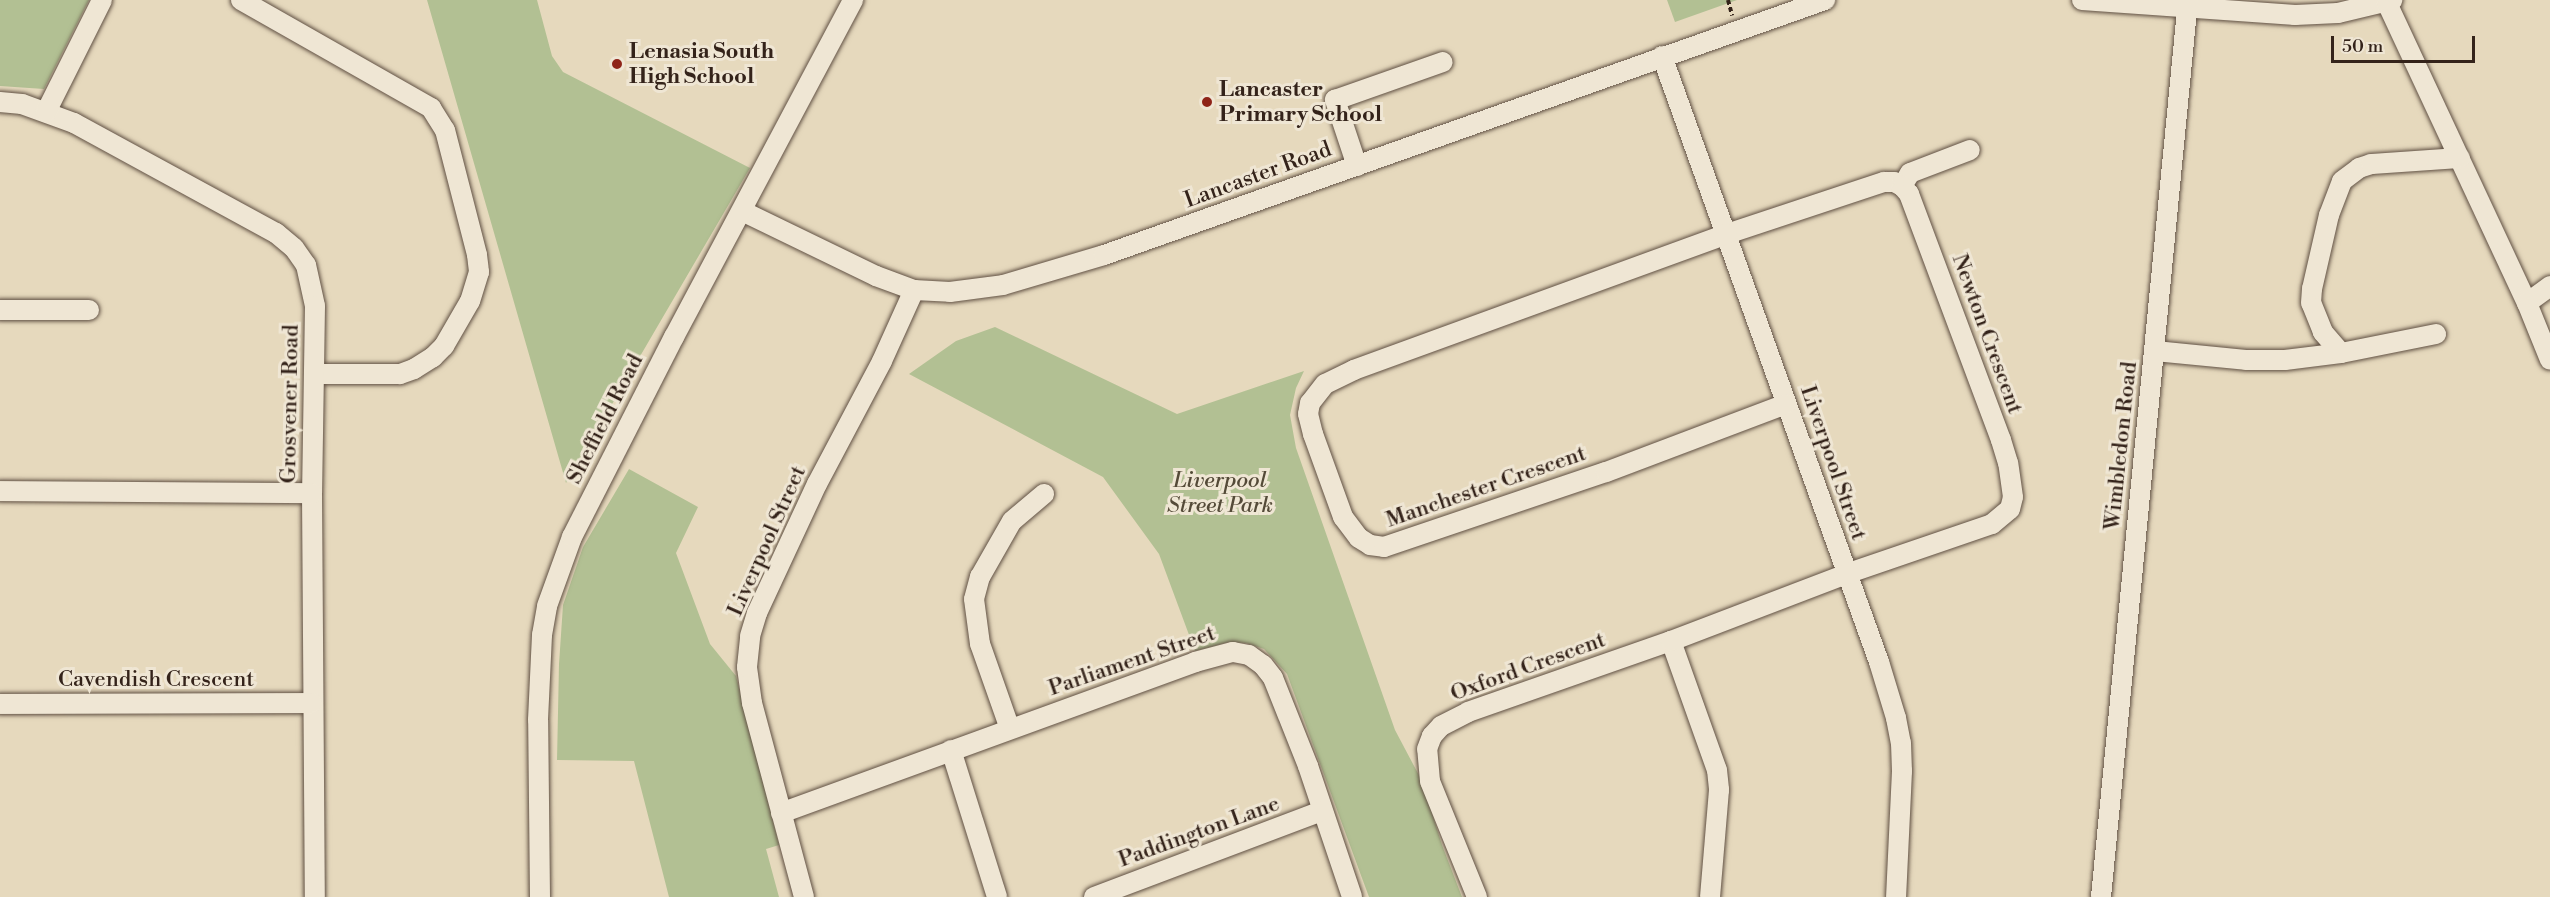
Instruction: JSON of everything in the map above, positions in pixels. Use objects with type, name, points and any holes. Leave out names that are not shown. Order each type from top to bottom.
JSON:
[{"type":"street","points":[[46,112],[102,0]]},
{"type":"street","points":[[241,0],[431,108],[445,130],[477,255],[479,272],[470,302],[444,346],[433,357],[414,369],[400,374],[315,374]]},
{"type":"street","name":"Sheffield Road","points":[[540,897],[538,720],[542,635],[547,606],[572,537],[674,337],[853,0]]},
{"type":"street","name":"Lancaster Road","points":[[742,210],[876,276],[914,290],[974,290],[1028,280],[1358,166],[1662,56],[1825,0]]},
{"type":"street","points":[[2082,0],[2187,5],[2295,15],[2338,13],[2390,1],[2527,303],[2550,360]]},
{"type":"street","name":"Wimbledon Road","points":[[2101,897],[2187,5]]},
{"type":"street","name":"Liverpool Street","points":[[1662,56],[1879,662],[1901,743],[1896,897]]},
{"type":"street","points":[[1358,166],[1335,100],[1443,62]]},
{"type":"street","name":"Grosvener Road","points":[[0,102],[22,104],[74,123],[266,227],[294,248],[306,265],[315,306],[312,493],[315,897]]},
{"type":"street","points":[[1727,234],[1884,182],[1902,186],[1910,173],[1970,150]]},
{"type":"street","points":[[2341,353],[2323,332],[2311,303],[2312,289],[2329,215],[2342,181],[2359,168],[2371,164],[2460,158]]},
{"type":"street","name":"Newton Crescent","points":[[1846,574],[1992,524],[2010,509],[2013,497],[2008,463],[1985,396],[1908,194],[1902,186]]},
{"type":"street","name":"Manchester Crescent","points":[[1727,234],[1337,377],[1325,384],[1310,403],[1308,414],[1313,434],[1343,517],[1359,538],[1370,545],[1384,547],[1616,469],[1786,405]]},
{"type":"street","points":[[2527,303],[2550,286]]},
{"type":"street","name":"Liverpool Street","points":[[804,897],[752,703],[747,667],[750,636],[757,613],[817,484],[877,371],[914,290]]},
{"type":"street","points":[[0,310],[89,310]]},
{"type":"street","points":[[2155,351],[2246,360],[2285,360],[2341,353],[2436,334]]},
{"type":"street","points":[[0,491],[312,493]]},
{"type":"street","points":[[1010,729],[980,644],[974,599],[980,577],[1012,521],[1044,494]]},
{"type":"street","name":"Oxford Crescent","points":[[1477,897],[1430,781],[1427,749],[1432,736],[1441,726],[1468,712],[1671,641],[1846,574]]},
{"type":"street","points":[[1671,641],[1717,770],[1719,790],[1710,897]]},
{"type":"street","name":"Parliament Street","points":[[781,813],[1213,656],[1233,652],[1249,655],[1263,665],[1273,678],[1308,766],[1321,812],[1352,897]]},
{"type":"street","name":"Cavendish Crescent","points":[[0,704],[312,703]]},
{"type":"street","points":[[951,750],[997,897]]},
{"type":"street","name":"Paddington Lane","points":[[1094,897],[1321,812]]},
{"type":"green space","points":[[0,0],[89,0],[44,89],[0,86]]},
{"type":"green space","points":[[427,0],[537,0],[552,56],[563,72],[750,168],[566,483]]},
{"type":"green space","points":[[1667,0],[1737,0],[1675,22]]},
{"type":"green space","name":"Liverpool Street Park","points":[[995,327],[1177,414],[1304,371],[1296,388],[1290,415],[1296,448],[1395,730],[1422,781],[1442,845],[1462,897],[1369,897],[1287,674],[1264,649],[1246,643],[1229,642],[1195,651],[1159,554],[1103,477],[909,374],[956,341]]},
{"type":"green space","points":[[629,469],[698,507],[676,553],[710,644],[736,676],[779,845],[766,849],[779,897],[669,897],[634,761],[557,760],[563,605],[583,547]]},
{"type":"place","name":"Lenasia South High School","points":[[617,64]]},
{"type":"place","name":"Lancaster Primary School","points":[[1207,102]]}]
